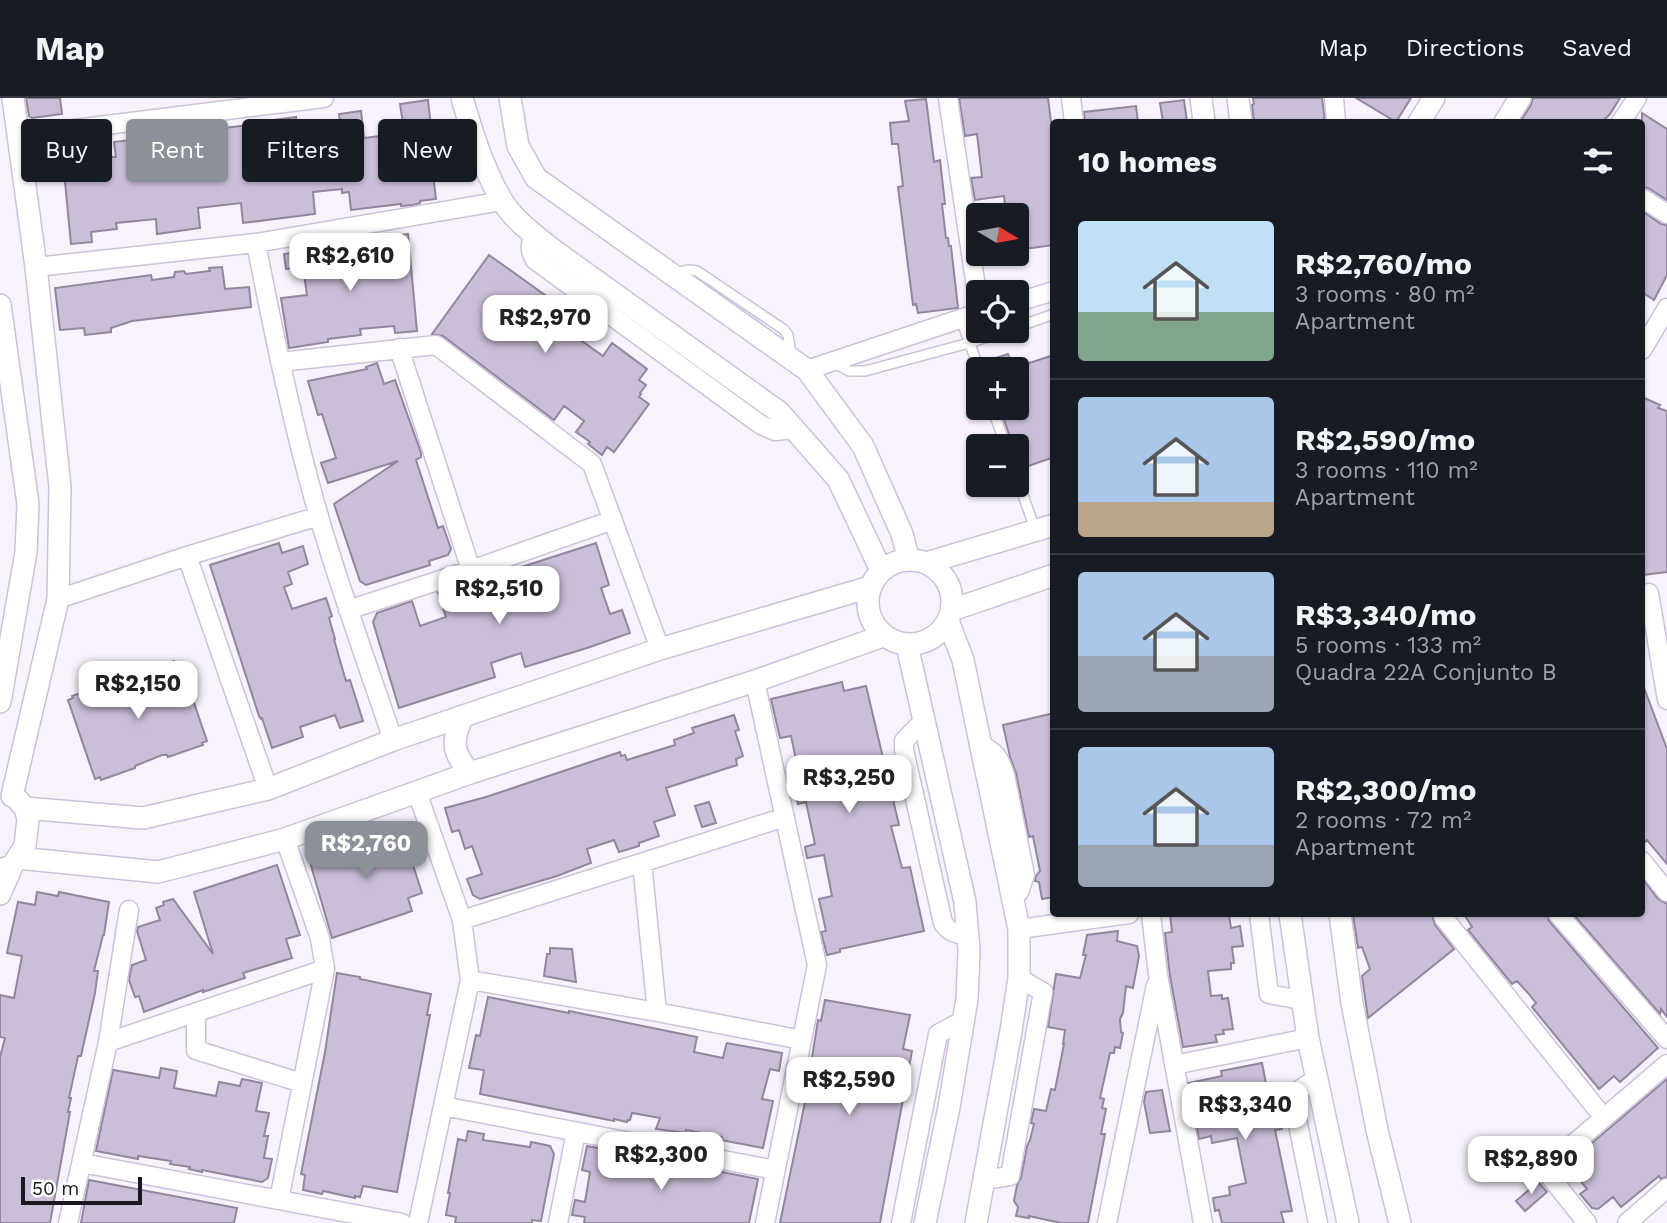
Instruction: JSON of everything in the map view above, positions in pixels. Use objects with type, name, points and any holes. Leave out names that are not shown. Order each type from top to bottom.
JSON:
[{"type":"street","points":[[0,894],[10,865],[25,846],[28,819],[13,799],[58,599],[60,487],[36,267],[9,136],[13,98]]},
{"type":"street","points":[[462,98],[478,151],[502,201],[527,229],[639,313],[779,412],[838,479],[876,579]]},
{"type":"street","points":[[510,98],[518,146],[536,178],[799,364],[863,446],[902,534],[917,561],[938,570],[947,582],[952,596],[950,615],[963,660],[1019,929],[1019,978],[975,1223]]},
{"type":"street","points":[[948,98],[975,280]]},
{"type":"street","points":[[1071,98],[1074,119]]},
{"type":"street","points":[[1200,98],[1204,119]]},
{"type":"street","points":[[1238,98],[1241,119]]},
{"type":"street","points":[[1334,98],[1336,119]]},
{"type":"street","points":[[1507,119],[1520,98]]},
{"type":"street","points":[[1623,119],[1637,98]]},
{"type":"street","points":[[9,136],[314,99]]},
{"type":"street","points":[[1645,200],[1667,214]]},
{"type":"street","points":[[36,267],[256,243],[502,201]]},
{"type":"street","points":[[256,243],[280,362],[319,516],[393,740]]},
{"type":"street","points":[[1029,298],[1050,292]]},
{"type":"street","points":[[0,305],[28,504],[26,552],[0,702]]},
{"type":"street","points":[[1645,313],[1664,319],[1645,346]]},
{"type":"street","points":[[799,364],[832,362],[966,317]]},
{"type":"street","points":[[280,362],[436,345],[593,464],[660,649]]},
{"type":"street","points":[[399,348],[471,569]]},
{"type":"street","points":[[58,599],[319,516]]},
{"type":"street","points":[[348,610],[613,520]]},
{"type":"street","points":[[1044,528],[917,561],[890,565],[876,579],[867,601],[869,614],[874,626],[883,636],[907,645],[920,644],[941,631],[950,615],[1050,577]]},
{"type":"street","points":[[187,556],[268,789]]},
{"type":"street","points":[[13,799],[143,818],[268,789],[393,740],[876,579]]},
{"type":"street","points":[[1667,590],[1645,593],[1667,700]]},
{"type":"street","points":[[10,865],[158,872],[285,839],[470,773],[755,681],[883,636]]},
{"type":"street","points":[[907,645],[965,902],[968,935],[964,1020],[925,1223]]},
{"type":"street","points":[[755,681],[817,965],[765,1223]]},
{"type":"street","points":[[463,716],[457,728],[455,746],[458,758],[470,773]]},
{"type":"street","points":[[417,792],[462,920],[470,980],[418,1223]]},
{"type":"street","points":[[462,920],[785,817]]},
{"type":"street","points":[[279,1200],[325,970],[320,938],[285,839]]},
{"type":"street","points":[[642,863],[657,1012]]},
{"type":"street","points":[[1645,865],[1667,892]]},
{"type":"street","points":[[68,1223],[108,1042],[129,910]]},
{"type":"street","points":[[1019,929],[1107,917]]},
{"type":"street","points":[[1151,917],[1158,975],[1203,1223]]},
{"type":"street","points":[[1259,917],[1269,994],[1301,1000]]},
{"type":"street","points":[[1290,917],[1308,1038],[1348,1223]]},
{"type":"street","points":[[1340,917],[1354,1016],[1377,1130],[1401,1220]]},
{"type":"street","points":[[1448,917],[1604,1118]]},
{"type":"street","points":[[1561,917],[1667,1039]]},
{"type":"street","points":[[108,1042],[325,970]]},
{"type":"street","points":[[1107,1223],[1158,975]]},
{"type":"street","points":[[470,980],[802,1040]]},
{"type":"street","points":[[196,1012],[196,1050],[302,1083]]},
{"type":"street","points":[[901,1223],[938,1034],[964,1020]]},
{"type":"street","points":[[1174,1065],[1308,1038]]},
{"type":"street","points":[[1587,1223],[1544,1169],[1667,1064]]},
{"type":"street","points":[[1317,1078],[1292,1095],[1318,1223]]},
{"type":"street","points":[[443,1106],[775,1170]]},
{"type":"street","points":[[558,1223],[576,1132]]},
{"type":"street","points":[[82,1163],[402,1223]]},
{"type":"street","points":[[1627,1223],[1667,1189]]},
{"type":"lane","points":[[1029,323],[1050,315]]},
{"type":"lane","points":[[832,362],[849,371],[865,371],[970,343],[975,357]]},
{"type":"lane","points":[[1027,497],[1044,528]]},
{"type":"building","points":[[26,98],[60,98],[62,114],[32,118],[29,116]]},
{"type":"building","points":[[959,98],[1048,98],[1051,119],[1050,246],[1029,248],[1029,203],[1005,203],[1004,196],[975,200],[971,178],[982,177],[977,134],[965,136]]},
{"type":"building","points":[[1253,98],[1322,98],[1325,119],[1254,119]]},
{"type":"building","points":[[1356,98],[1411,98],[1398,119],[1391,119]]},
{"type":"building","points":[[1533,98],[1620,98],[1605,119],[1522,119]]},
{"type":"building","points":[[926,99],[934,162],[940,160],[946,238],[951,246],[958,308],[918,313],[916,304],[913,305],[898,187],[903,186],[898,144],[892,144],[890,123],[909,121],[905,101]]},
{"type":"building","points":[[428,100],[430,119],[402,119],[400,104]]},
{"type":"building","points":[[1184,100],[1187,119],[1163,119],[1160,103]]},
{"type":"building","points":[[1136,106],[1138,119],[1085,119],[1084,112]]},
{"type":"building","points":[[361,111],[362,119],[340,119],[339,114]]},
{"type":"building","points":[[1642,113],[1667,129],[1667,200],[1645,188],[1645,119],[1642,119]]},
{"type":"building","points":[[242,126],[242,182],[364,182],[364,138],[378,136],[378,182],[434,182],[436,199],[420,201],[413,205],[351,210],[349,192],[342,193],[342,189],[313,192],[315,214],[243,223],[241,203],[198,208],[200,228],[157,234],[156,219],[116,223],[117,229],[91,232],[92,242],[71,244],[65,182],[112,182],[112,157],[116,157],[114,142],[126,140],[126,182],[228,182],[228,127]]},
{"type":"building","points":[[1645,213],[1667,225],[1667,275],[1654,300],[1645,294]]},
{"type":"building","points":[[408,234],[417,331],[395,333],[394,326],[360,329],[361,335],[289,348],[281,298],[307,295],[303,267],[286,269],[284,254],[311,250],[311,246],[341,242],[343,258],[386,252],[385,245],[396,244],[395,236]]},
{"type":"building","points":[[489,255],[577,318],[568,331],[603,356],[612,343],[647,369],[639,380],[646,385],[639,397],[649,404],[614,452],[607,447],[602,455],[588,444],[590,442],[576,432],[584,421],[564,406],[554,420],[443,336],[432,334]]},
{"type":"building","points":[[222,267],[225,289],[249,287],[251,307],[132,321],[111,328],[111,332],[85,335],[84,328],[60,330],[55,288],[151,275],[152,280],[174,277],[175,272],[184,271],[186,274]]},
{"type":"building","points":[[1050,356],[1050,458],[1029,466],[1029,434],[1009,434],[1004,420],[1029,420],[1029,363]]},
{"type":"building","points":[[377,363],[384,384],[395,380],[421,453],[421,457],[416,460],[438,528],[443,526],[451,549],[448,555],[429,561],[430,565],[366,585],[360,581],[334,504],[398,461],[328,483],[321,463],[336,458],[322,414],[318,415],[308,381],[367,369],[366,367]]},
{"type":"building","points":[[1645,398],[1667,411],[1667,572],[1645,575]]},
{"type":"building","points":[[279,543],[282,553],[303,546],[308,564],[288,572],[292,584],[284,587],[292,609],[326,598],[346,681],[350,680],[363,721],[340,728],[335,715],[300,727],[303,737],[272,748],[210,565]]},
{"type":"building","points":[[596,543],[609,585],[601,588],[610,614],[622,610],[630,633],[525,667],[521,653],[491,663],[495,677],[399,708],[373,622],[377,613],[412,601],[420,626],[446,617],[438,593],[495,575],[509,605],[515,569]]},
{"type":"building","points":[[174,661],[180,662],[207,741],[202,743],[203,745],[168,757],[162,755],[101,780],[100,777],[95,779],[68,700],[73,698],[72,696],[107,684],[108,687],[112,685],[117,698],[139,689],[135,677],[140,675],[139,673]]},
{"type":"building","points":[[842,682],[844,691],[866,686],[899,825],[891,826],[902,868],[910,867],[924,931],[840,949],[840,952],[827,955],[821,932],[826,931],[819,899],[832,896],[824,855],[807,858],[805,847],[815,844],[806,802],[798,804],[793,782],[794,770],[798,769],[791,736],[780,738],[771,699]]},
{"type":"building","points":[[1645,690],[1667,749],[1667,864],[1647,840],[1645,842]]},
{"type":"building","points":[[1050,714],[1050,898],[1042,899],[1039,882],[1035,881],[1040,871],[1033,836],[1029,837],[1003,725]]},
{"type":"building","points":[[734,715],[739,730],[735,731],[743,756],[736,759],[737,765],[666,788],[675,815],[654,822],[659,836],[619,852],[614,840],[587,849],[591,863],[480,899],[473,895],[467,879],[482,874],[472,846],[465,849],[459,830],[452,832],[445,808],[620,752],[627,760],[675,745],[674,740],[694,733],[692,728]]},
{"type":"building","points":[[709,802],[716,823],[702,827],[695,806]]},
{"type":"building","points":[[394,826],[401,828],[422,893],[408,898],[412,911],[332,938],[310,862],[313,856]]},
{"type":"building","points":[[277,865],[300,935],[286,939],[292,958],[243,973],[245,978],[144,1012],[139,996],[135,997],[129,980],[132,965],[146,960],[138,927],[160,920],[156,908],[173,899],[213,954],[194,892]]},
{"type":"building","points":[[1645,882],[1658,899],[1667,904],[1667,1017],[1661,1009],[1660,1014],[1576,917],[1645,917]]},
{"type":"building","points":[[37,892],[58,896],[59,892],[109,902],[104,935],[94,971],[98,971],[95,993],[69,1098],[70,1112],[50,1223],[0,1223],[0,1057],[5,1038],[0,1037],[0,995],[14,998],[22,956],[7,953],[18,902],[35,905]]},
{"type":"building","points":[[1170,917],[1229,917],[1231,928],[1240,926],[1243,946],[1232,947],[1234,963],[1231,963],[1231,969],[1208,971],[1211,996],[1222,995],[1222,999],[1228,998],[1233,1029],[1223,1030],[1224,1034],[1215,1035],[1217,1042],[1183,1047],[1165,933],[1172,932]]},
{"type":"building","points":[[1353,917],[1433,917],[1435,925],[1454,949],[1368,1018],[1362,976],[1370,969],[1362,947],[1358,948]]},
{"type":"building","points":[[1466,917],[1548,917],[1658,1048],[1620,1082],[1614,1076],[1599,1089],[1532,1007],[1536,1003],[1528,993],[1517,981],[1512,984],[1468,930],[1472,927]]},
{"type":"building","points":[[1118,931],[1117,941],[1137,946],[1139,956],[1133,988],[1126,986],[1120,1019],[1123,1033],[1120,1048],[1115,1047],[1114,1053],[1110,1053],[1100,1098],[1104,1099],[1102,1108],[1106,1109],[1101,1134],[1105,1134],[1088,1223],[1061,1223],[1016,1216],[1018,1207],[1014,1201],[1034,1124],[1031,1123],[1034,1109],[1046,1111],[1051,1089],[1055,1090],[1064,1044],[1065,1030],[1048,1027],[1056,974],[1080,978],[1086,955],[1083,955],[1087,935]]},
{"type":"building","points":[[550,948],[572,949],[576,982],[544,976]]},
{"type":"building","points":[[337,973],[431,994],[427,1015],[430,1015],[397,1192],[363,1186],[360,1197],[355,1198],[303,1190],[305,1175],[301,1174],[325,1052]]},
{"type":"building","points":[[488,997],[697,1037],[694,1052],[723,1058],[727,1043],[782,1053],[779,1071],[770,1069],[762,1099],[773,1101],[763,1148],[686,1130],[686,1133],[656,1129],[660,1118],[632,1113],[627,1122],[614,1121],[480,1094],[484,1070],[469,1068],[476,1035],[480,1036]]},
{"type":"building","points":[[825,1000],[910,1015],[903,1049],[912,1051],[880,1223],[780,1223],[804,1107],[818,1020],[821,1021]]},
{"type":"building","points":[[1262,1063],[1271,1109],[1278,1107],[1282,1129],[1275,1130],[1292,1211],[1281,1212],[1284,1223],[1222,1223],[1219,1210],[1215,1211],[1213,1198],[1230,1195],[1229,1187],[1246,1183],[1237,1138],[1212,1143],[1211,1136],[1199,1139],[1189,1083],[1222,1076],[1221,1071]]},
{"type":"building","points":[[161,1068],[177,1071],[174,1088],[216,1096],[219,1082],[240,1086],[242,1079],[262,1083],[256,1111],[269,1113],[264,1136],[268,1136],[264,1158],[272,1159],[268,1178],[262,1182],[189,1169],[190,1167],[170,1164],[171,1161],[138,1156],[138,1159],[96,1151],[113,1070],[159,1078]]},
{"type":"building","points":[[1667,1079],[1667,1177],[1661,1179],[1659,1176],[1621,1207],[1613,1197],[1598,1209],[1592,1208],[1580,1194],[1587,1189],[1574,1173],[1578,1169],[1571,1161]]},
{"type":"building","points":[[1162,1090],[1170,1131],[1150,1133],[1144,1102],[1146,1092]]},
{"type":"building","points":[[468,1131],[484,1134],[483,1140],[530,1147],[531,1142],[550,1146],[554,1154],[541,1221],[455,1223],[456,1217],[446,1215],[458,1139],[466,1141]]},
{"type":"building","points":[[587,1146],[758,1179],[749,1223],[584,1223],[585,1217],[572,1215],[575,1200],[585,1202],[590,1172],[582,1170]]},
{"type":"building","points":[[89,1180],[237,1208],[234,1223],[81,1223]]},
{"type":"building","points":[[1538,1182],[1547,1192],[1525,1211],[1516,1201]]}]
